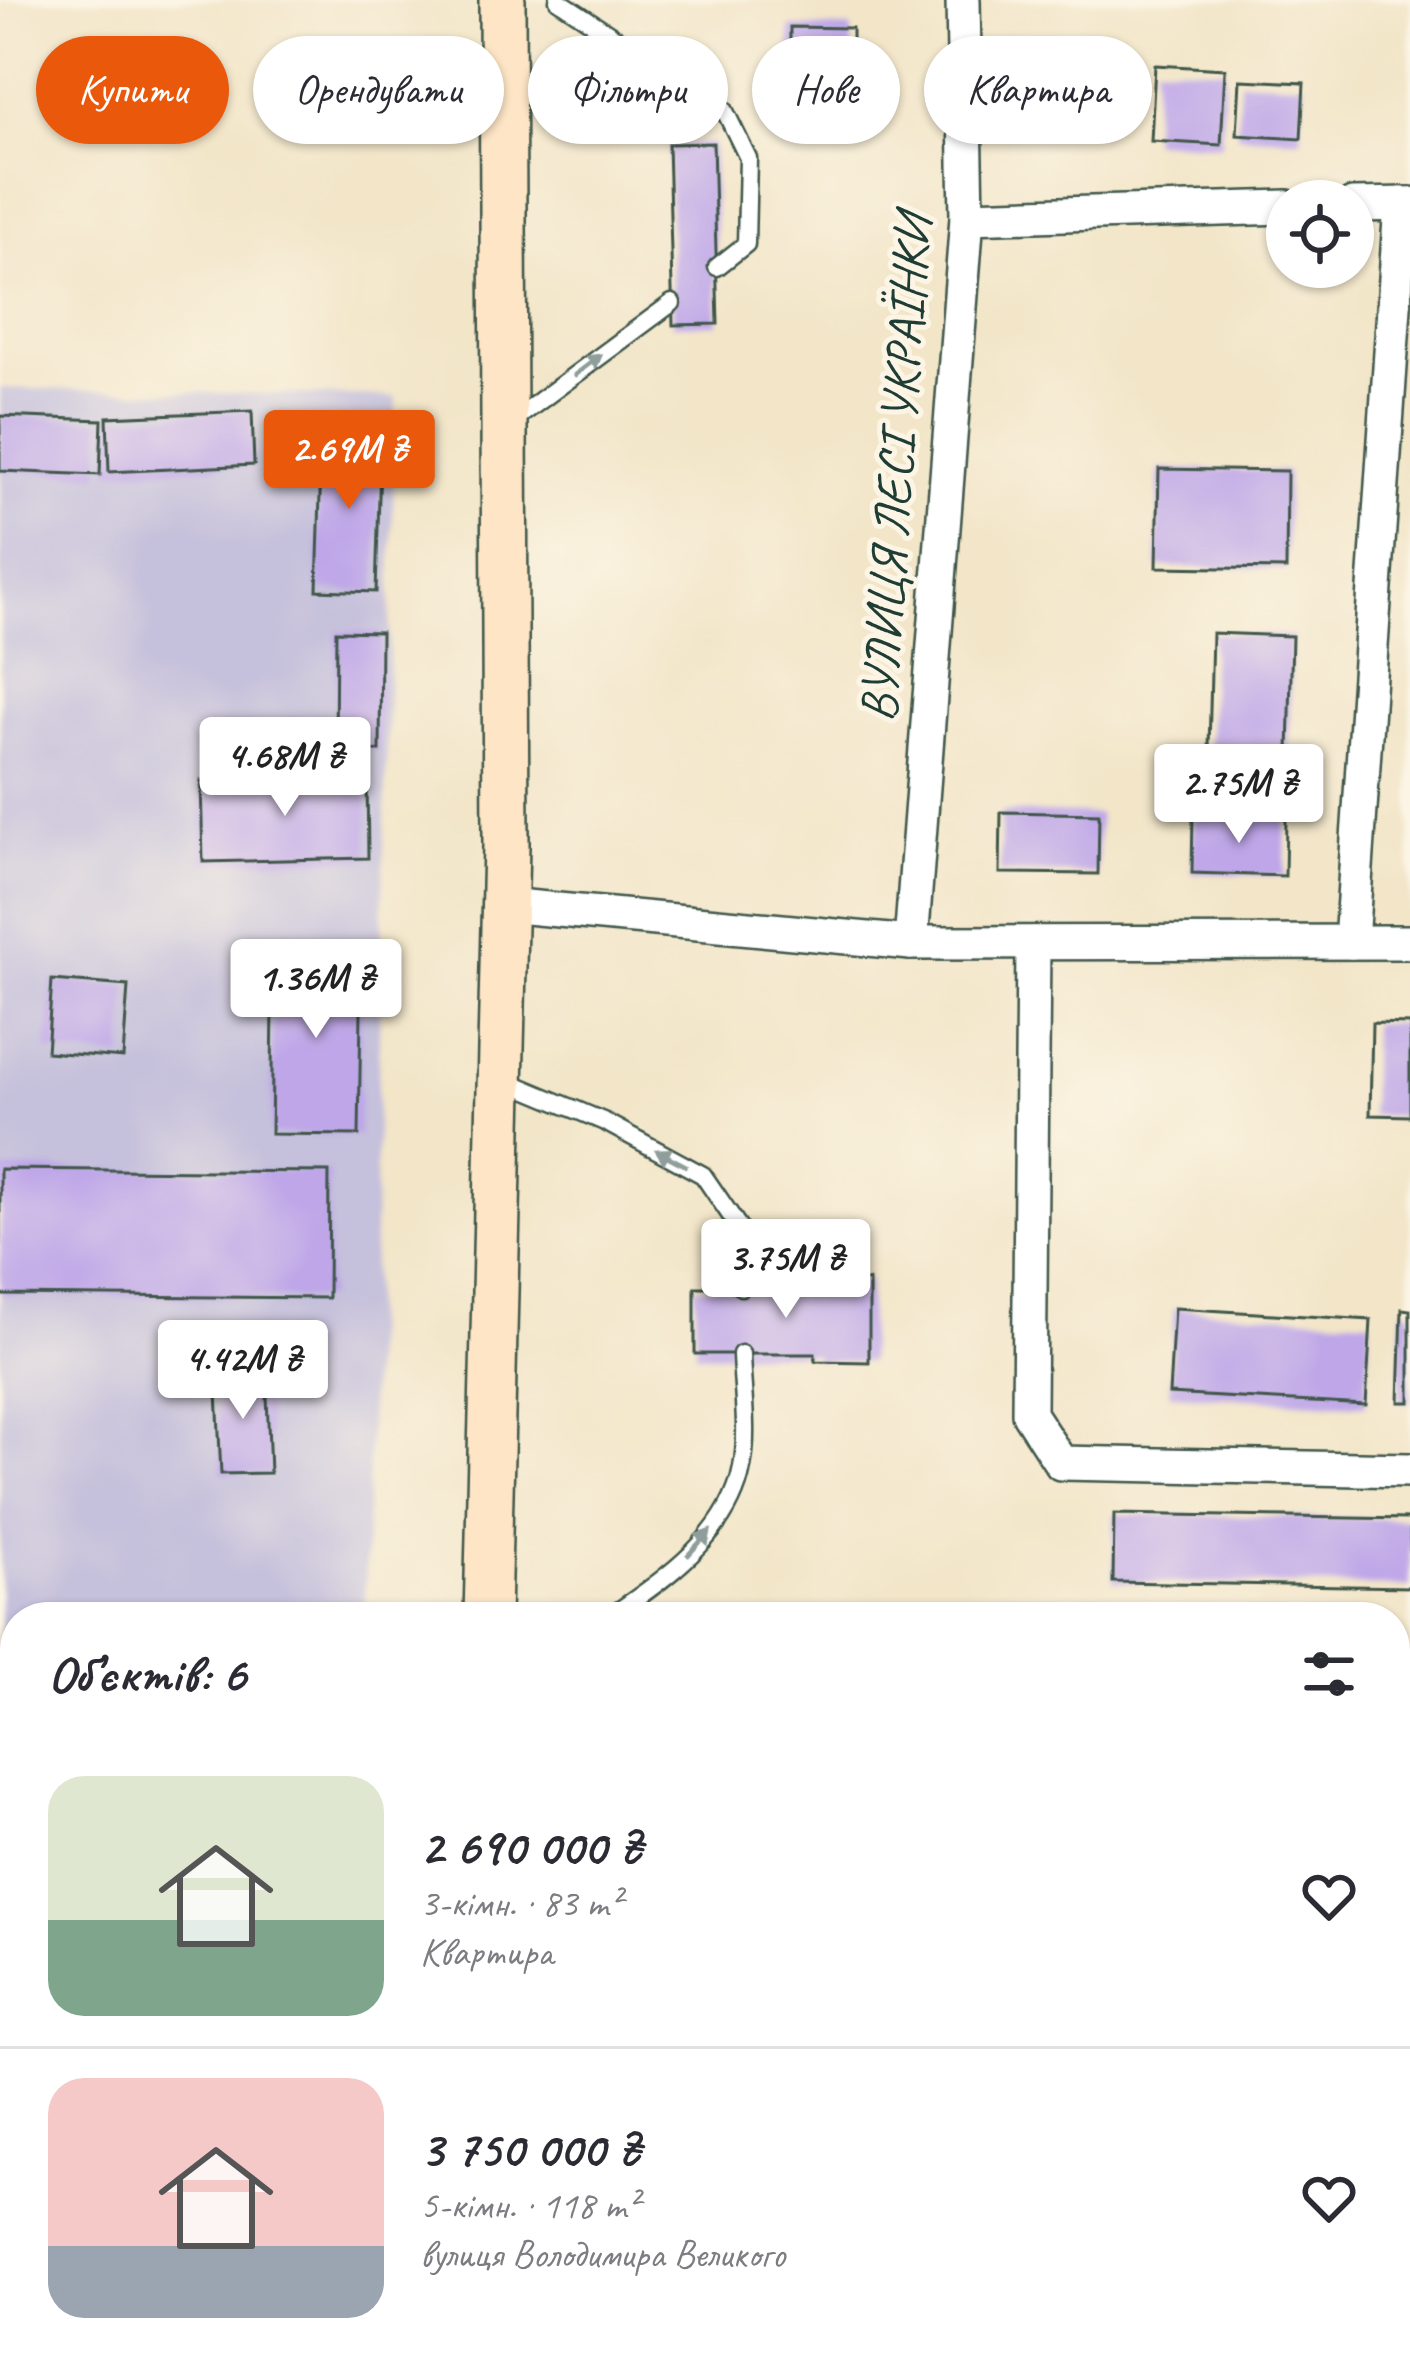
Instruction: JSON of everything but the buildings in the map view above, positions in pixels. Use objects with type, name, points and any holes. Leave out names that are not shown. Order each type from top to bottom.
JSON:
[{"type":"main road","points":[[487,1602],[505,905],[502,0]]},
{"type":"street","name":"ВУЛИЦЯ ЛЕСІ УКРАЇНКИ","points":[[911,943],[967,217],[963,0]]},
{"type":"street","points":[[1351,942],[1406,204],[1374,205]]},
{"type":"street","points":[[967,217],[1266,208]]},
{"type":"street","points":[[505,905],[911,943],[1410,942]]},
{"type":"street","points":[[1033,943],[1029,1414],[1061,1463],[1410,1470]]},
{"type":"lane","points":[[558,0],[724,110],[748,158],[746,244],[717,267]]},
{"type":"lane","points":[[504,427],[672,303]]},
{"type":"lane","points":[[500,1078],[604,1122],[704,1175],[740,1229],[741,1287]]},
{"type":"lane","points":[[633,1602],[667,1580],[724,1516],[742,1467],[741,1354]]},
{"type":"shaded area","points":[[0,388],[396,397],[364,1602],[0,1602]]}]
